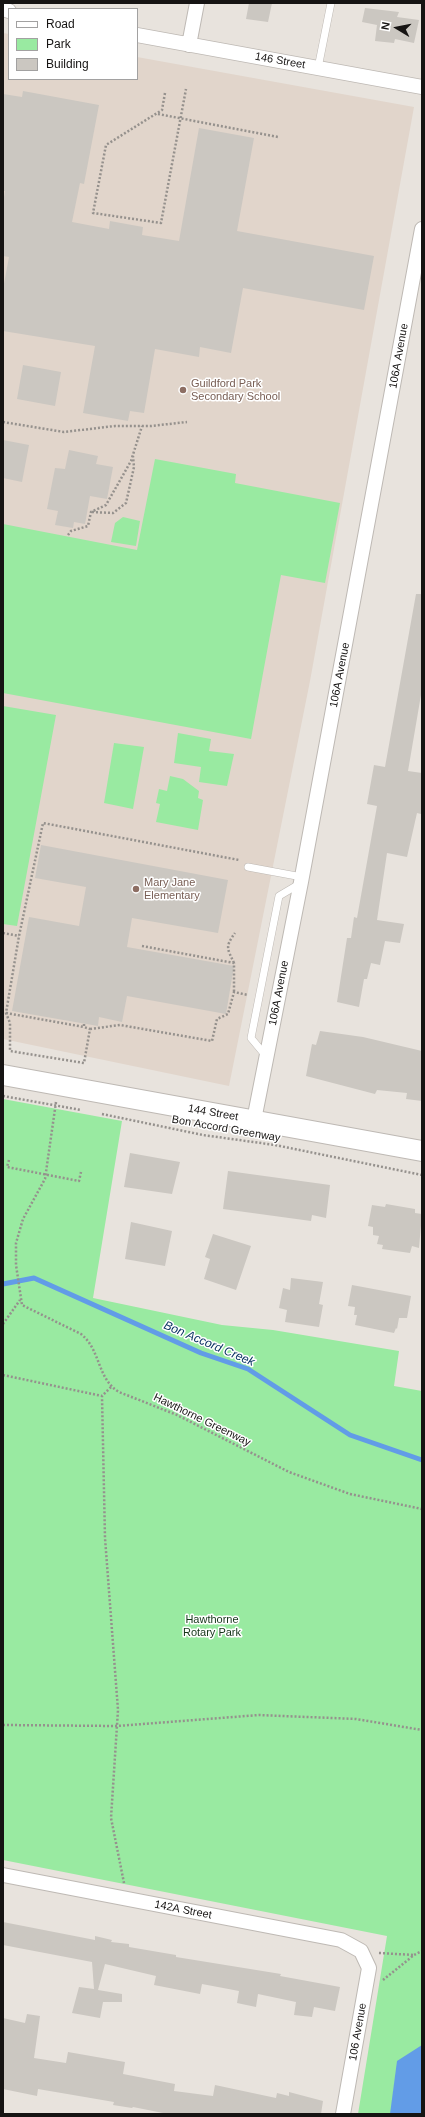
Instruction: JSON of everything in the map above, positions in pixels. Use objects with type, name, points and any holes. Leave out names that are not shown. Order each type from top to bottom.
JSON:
[{"type":"main road","name":"144 Street","points":[[3,1075],[422,1151]]},
{"type":"street","points":[[189,45],[197,3]]},
{"type":"street","name":"146 Street","points":[[138,35],[422,87]]},
{"type":"street","name":"106A Avenue","points":[[254,1120],[301,880],[422,229]]},
{"type":"street","name":"142A Street","points":[[3,1876],[342,1940],[361,1951]]},
{"type":"street","name":"106 Avenue","points":[[343,2114],[369,1968],[361,1951]]},
{"type":"lane","points":[[318,68],[331,3]]},
{"type":"lane","points":[[248,867],[301,880]]},
{"type":"lane","points":[[266,1056],[251,1038],[273,922],[279,896],[301,880]]},
{"type":"path","points":[[165,93],[162,110],[106,146],[92,212],[162,223],[186,89]]},
{"type":"path","points":[[157,114],[278,137]]},
{"type":"path","points":[[3,422],[64,432],[114,426],[142,426],[187,422]]},
{"type":"path","points":[[91,512],[106,505],[133,455],[142,426]]},
{"type":"path","points":[[91,512],[113,513],[126,503],[134,467],[133,455]]},
{"type":"path","points":[[68,535],[70,531],[88,526],[91,512]]},
{"type":"path","points":[[90,1029],[84,1063],[10,1051],[10,1023],[6,1013],[19,936],[43,823],[242,860]]},
{"type":"path","points":[[3,933],[19,936]]},
{"type":"path","points":[[6,1013],[90,1029],[120,1025],[212,1041],[217,1019],[228,1014],[234,993],[234,963],[227,947],[228,942],[235,933]]},
{"type":"path","points":[[142,946],[234,963]]},
{"type":"path","points":[[234,993],[249,995]]},
{"type":"path","points":[[3,1096],[85,1110]]},
{"type":"path","points":[[3,1324],[20,1300],[16,1265],[16,1243],[23,1220],[45,1175],[56,1106]]},
{"type":"path","name":"Bon Accord Greenway","points":[[100,1113],[203,1135],[275,1145],[422,1175]]},
{"type":"path","points":[[9,1160],[7,1167],[79,1181],[81,1172]]},
{"type":"path","points":[[20,1300],[26,1307],[81,1334],[87,1339],[92,1345],[106,1381],[111,1388],[102,1396],[105,1538],[118,1710],[111,1818],[128,1899]]},
{"type":"path","points":[[3,1375],[102,1396]]},
{"type":"path","name":"Hawthorne Greenway","points":[[111,1388],[177,1415],[289,1472],[350,1494],[422,1509]]},
{"type":"path","points":[[3,1725],[117,1726],[259,1715],[356,1719],[422,1730]]},
{"type":"path","points":[[361,1951],[414,1956]]},
{"type":"path","points":[[382,1988],[383,1980],[422,1951]]},
{"type":"shaded area","name":"Guildford Park Secondary School","points":[[3,33],[8,34],[8,80],[138,80],[138,57],[414,107],[310,681],[229,1086],[3,1039]]},
{"type":"green space","points":[[155,459],[236,474],[235,483],[340,503],[325,583],[281,575],[251,739],[3,693],[3,524],[137,550]]},
{"type":"green space","points":[[123,517],[140,521],[136,546],[111,542],[115,523]]},
{"type":"green space","points":[[3,706],[56,715],[17,926],[3,924]]},
{"type":"green space","points":[[178,733],[211,739],[209,751],[234,754],[227,786],[199,782],[201,767],[174,763]]},
{"type":"green space","points":[[114,743],[144,747],[133,809],[104,803]]},
{"type":"green space","points":[[170,776],[183,779],[199,791],[198,798],[203,800],[198,830],[156,822],[160,804],[156,803],[159,789],[167,791]]},
{"type":"green space","name":"Hawthorne Rotary Park","points":[[3,1099],[122,1121],[93,1298],[222,1325],[273,1330],[399,1351],[394,1386],[422,1391],[422,2114],[358,2114],[387,1936],[3,1860]]},
{"type":"water","points":[[422,2045],[422,2114],[390,2114],[397,2061]]},
{"type":"building","points":[[249,3],[272,3],[268,22],[246,19]]},
{"type":"building","points":[[365,8],[399,12],[397,17],[419,20],[414,43],[395,39],[394,43],[375,41],[377,25],[362,22]]},
{"type":"building","name":"Guildford Park Secondary School","points":[[23,91],[99,105],[84,184],[80,183],[72,222],[109,229],[110,221],[143,227],[142,235],[179,241],[199,128],[254,138],[237,231],[374,256],[364,310],[243,288],[231,353],[200,347],[199,357],[155,349],[144,413],[130,411],[128,421],[83,413],[95,346],[3,331],[3,289],[9,257],[3,256],[3,203],[5,191],[3,191],[3,94],[22,97]]},
{"type":"building","points":[[23,365],[61,372],[55,406],[17,399]]},
{"type":"building","points":[[3,440],[29,445],[22,482],[3,478]]},
{"type":"building","points":[[69,450],[98,456],[96,464],[113,467],[107,499],[90,496],[85,524],[74,522],[73,528],[55,525],[58,511],[47,509],[55,468],[65,469]]},
{"type":"building","points":[[416,594],[422,594],[422,689],[408,771],[422,773],[422,807],[421,814],[417,813],[407,857],[387,853],[377,920],[404,924],[400,943],[385,941],[380,965],[371,963],[367,979],[364,979],[359,1007],[337,1002],[347,938],[351,938],[354,917],[357,918],[377,806],[367,804],[374,765],[385,767]]},
{"type":"building","name":"Mary Jane Elementary","points":[[41,845],[228,880],[218,933],[132,918],[127,947],[234,966],[226,1014],[127,996],[122,1022],[99,1017],[98,1026],[12,1011],[29,917],[79,926],[86,887],[35,878]]},
{"type":"building","points":[[320,1031],[363,1037],[422,1051],[422,1101],[406,1099],[407,1093],[377,1090],[375,1094],[306,1076],[312,1044],[316,1045]]},
{"type":"building","points":[[130,1153],[180,1162],[172,1194],[124,1187]]},
{"type":"building","points":[[228,1171],[330,1185],[326,1218],[312,1215],[311,1221],[223,1209]]},
{"type":"building","points":[[386,1204],[415,1209],[415,1213],[422,1214],[419,1248],[412,1246],[410,1253],[382,1249],[383,1245],[377,1244],[379,1236],[373,1235],[373,1227],[368,1226],[372,1205],[385,1207]]},
{"type":"building","points":[[131,1222],[172,1231],[165,1266],[125,1259]]},
{"type":"building","points":[[213,1234],[251,1246],[236,1290],[204,1279],[210,1259],[205,1257]]},
{"type":"building","points":[[291,1278],[323,1282],[319,1304],[323,1305],[319,1327],[285,1322],[287,1310],[279,1308],[283,1288],[290,1290]]},
{"type":"building","points":[[352,1285],[411,1296],[407,1318],[399,1318],[397,1329],[396,1328],[394,1333],[355,1325],[357,1315],[354,1315],[355,1307],[348,1306]]},
{"type":"building","points":[[3,1922],[95,1940],[95,1936],[112,1940],[111,1942],[129,1944],[129,1947],[176,1955],[176,1957],[281,1974],[280,1976],[340,1987],[335,2011],[314,2007],[312,2017],[294,2015],[296,2002],[258,1994],[256,2007],[237,2003],[239,1991],[202,1984],[200,1994],[154,1985],[156,1976],[105,1964],[98,1990],[122,1994],[122,2002],[103,2002],[100,2018],[72,2013],[79,1987],[94,1989],[92,1962],[3,1945]]},
{"type":"building","points":[[27,2014],[40,2016],[34,2058],[66,2063],[68,2052],[125,2062],[123,2074],[175,2084],[174,2091],[213,2096],[215,2085],[276,2098],[277,2093],[289,2096],[289,2092],[323,2101],[321,2114],[168,2114],[133,2107],[113,2105],[114,2102],[38,2089],[37,2096],[3,2089],[3,2018],[25,2023]]},
{"type":"waterway","name":"Bon Accord Creek","points":[[3,1284],[34,1278],[201,1353],[248,1369],[350,1435],[422,1460]]},
{"type":"place","name":"Guildford Park Secondary School","points":[[183,390]]},
{"type":"place","name":"Mary Jane Elementary","points":[[136,889]]}]
